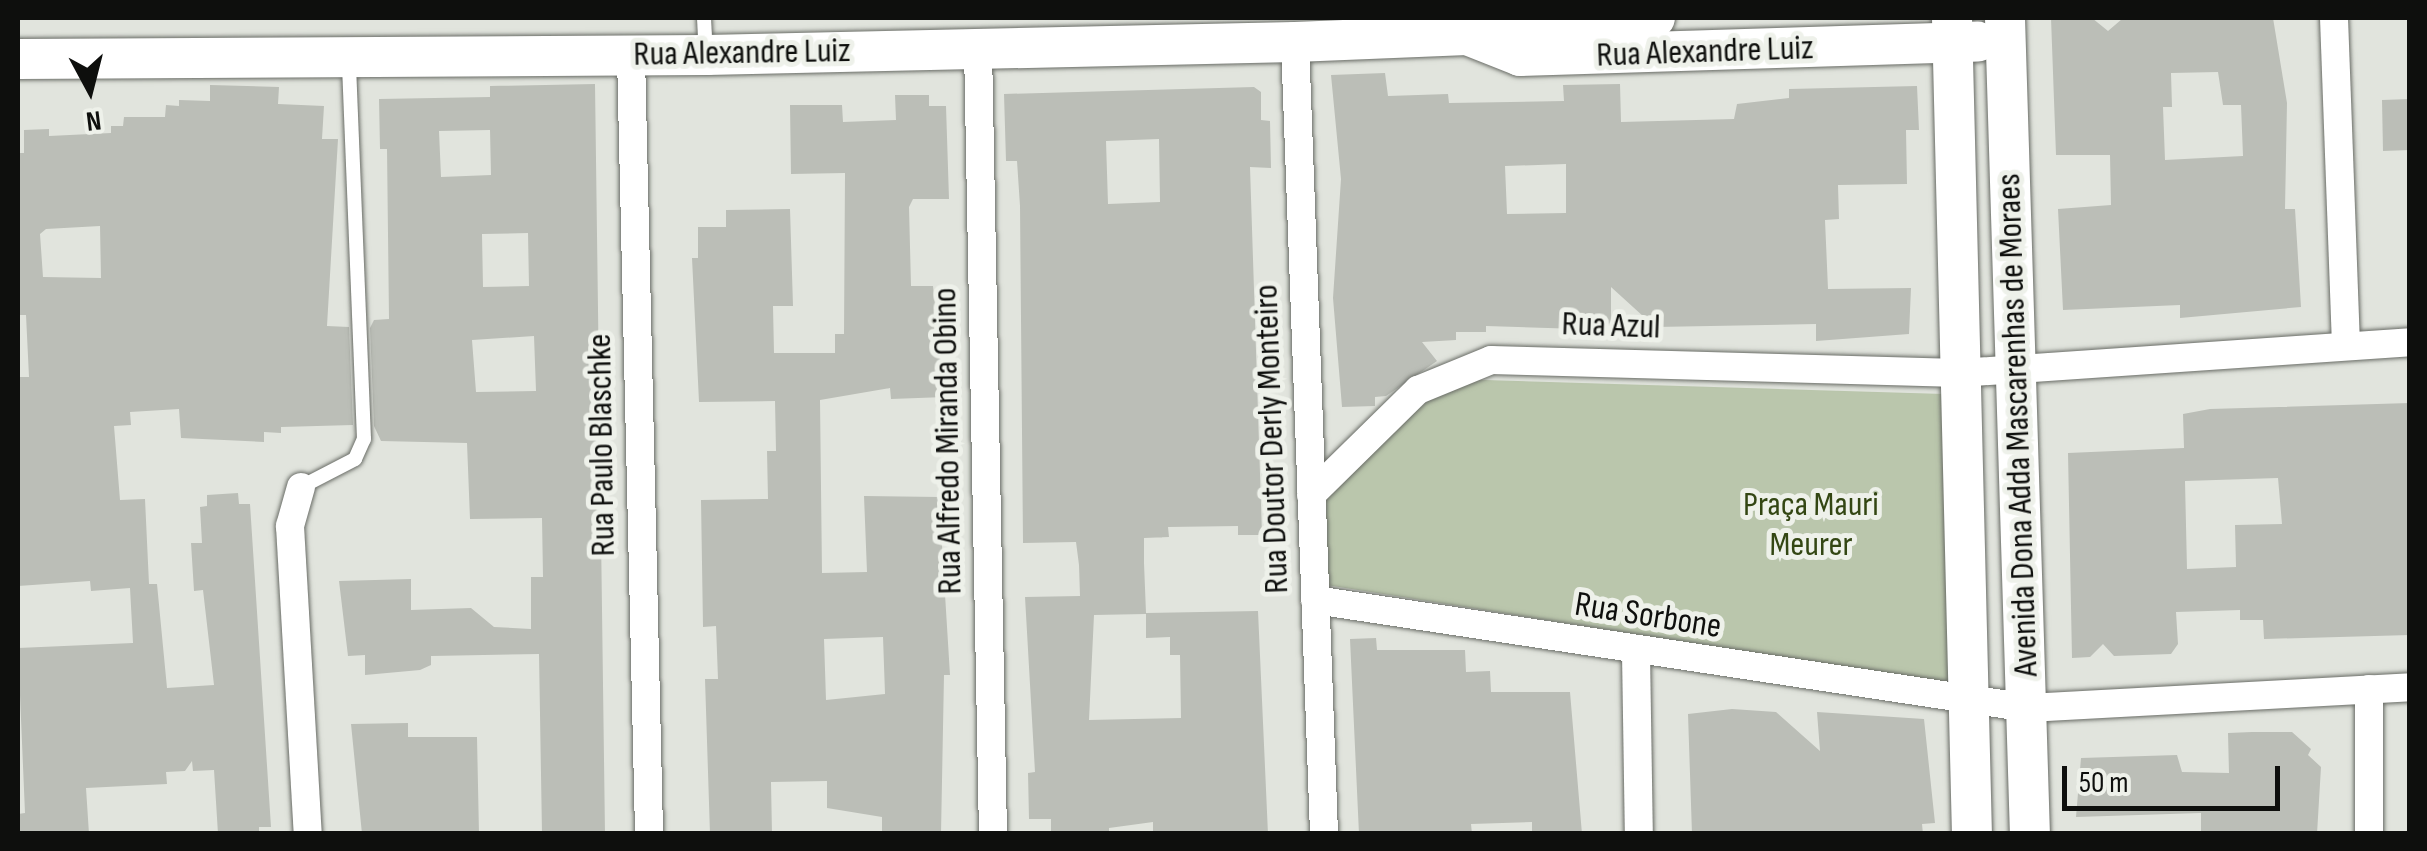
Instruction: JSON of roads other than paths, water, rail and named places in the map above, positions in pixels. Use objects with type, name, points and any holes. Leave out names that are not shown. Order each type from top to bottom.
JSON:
[{"type":"street","name":"Rua Alexandre Luiz","points":[[1609,31],[1655,18]]},
{"type":"street","points":[[2334,18],[2346,345]]},
{"type":"street","name":"Rua Alexandre Luiz","points":[[18,59],[631,56],[706,36],[978,47],[1295,42],[1423,28],[1467,35],[1517,22],[1609,31],[2006,29]]},
{"type":"street","name":"Avenida Dona Adda Mascarenhas de Moraes","points":[[2006,29],[2030,834]]},
{"type":"street","name":"Avenida Dona Adda Mascarenhas de Moraes","points":[[1952,30],[1972,834]]},
{"type":"street","name":"Rua Doutor Derly Monteiro","points":[[1295,42],[1324,834]]},
{"type":"street","name":"Rua Alfredo Miranda Obino","points":[[978,47],[993,834]]},
{"type":"street","name":"Rua Paulo Blaschke","points":[[631,56],[649,834]]},
{"type":"street","name":"Rua Azul","points":[[1311,495],[1418,390],[1492,360],[1959,373],[2410,342]]},
{"type":"street","points":[[301,487],[290,526],[308,834]]},
{"type":"street","name":"Rua Sorbone","points":[[1315,600],[1636,653],[2028,708],[2410,687]]},
{"type":"street","points":[[1636,653],[1639,834]]},
{"type":"street","points":[[2369,689],[2369,834]]},
{"type":"lane","points":[[301,487],[355,459],[364,439],[349,58]]},
{"type":"park label","name":"Praça Mauri Meurer","points":[[1811,525]]}]
